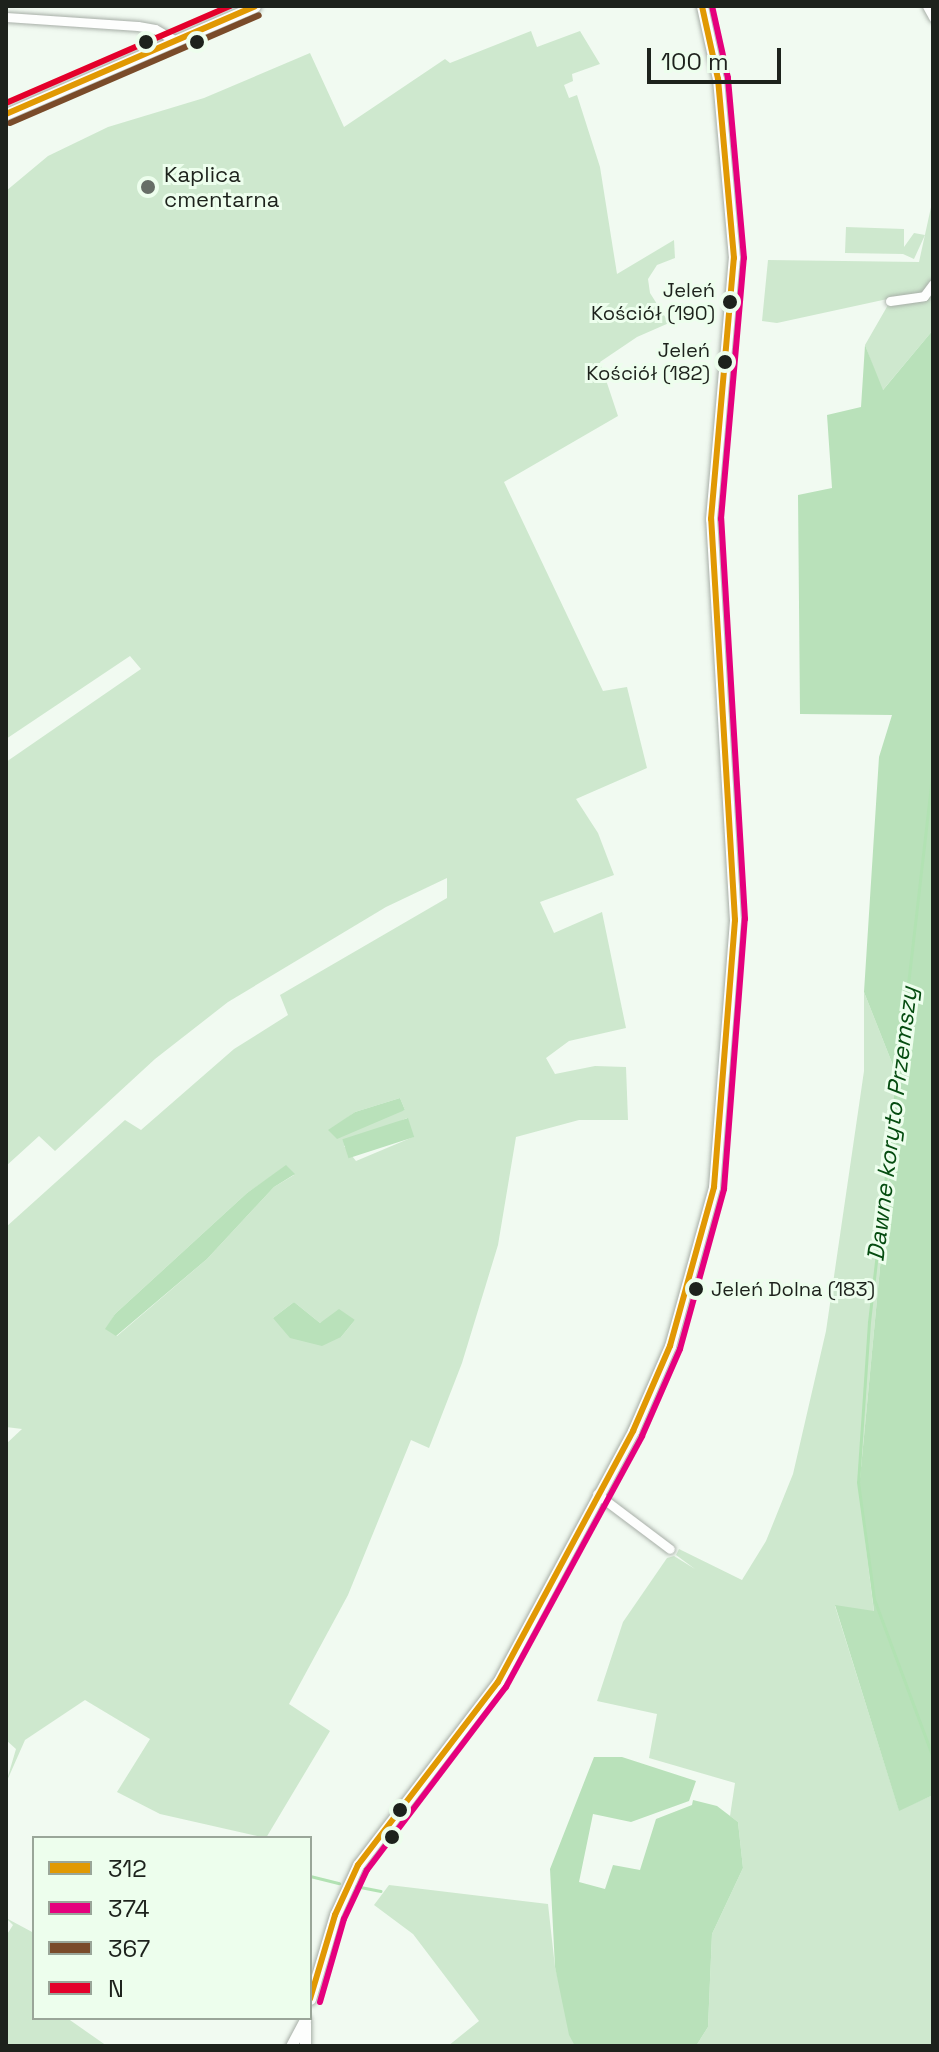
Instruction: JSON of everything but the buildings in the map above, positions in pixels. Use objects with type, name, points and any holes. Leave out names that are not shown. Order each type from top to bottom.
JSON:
[{"type":"street","points":[[6,114],[255,6]]},
{"type":"street","points":[[312,1992],[335,1915],[358,1865],[498,1682],[633,1431],[672,1341],[714,1187],[723,1112],[735,920],[711,519],[734,245],[718,79],[702,6]]},
{"type":"street","points":[[927,6],[933,17]]},
{"type":"street","points":[[6,17],[138,26],[155,29],[174,40]]},
{"type":"street","points":[[890,301],[924,296],[933,284]]},
{"type":"street","points":[[597,1494],[670,1549]]},
{"type":"street","points":[[291,2046],[304,2020]]},
{"type":"street","points":[[305,2020],[305,2046]]},
{"type":"green space","points":[[531,31],[537,47],[580,31],[600,64],[572,74],[573,81],[564,85],[569,98],[577,95],[600,167],[617,274],[674,240],[675,258],[657,265],[648,279],[650,293],[669,323],[637,337],[600,362],[618,416],[504,482],[603,691],[627,687],[647,768],[576,799],[598,833],[614,875],[540,902],[554,933],[602,912],[626,1028],[569,1041],[546,1058],[555,1074],[595,1066],[626,1067],[628,1120],[579,1120],[516,1137],[498,1245],[462,1363],[429,1448],[411,1440],[348,1595],[289,1704],[330,1731],[267,1836],[257,1836],[160,1814],[117,1792],[150,1739],[85,1700],[25,1740],[6,1783],[16,1749],[6,1740],[6,1444],[22,1429],[6,1427],[6,1227],[125,1120],[141,1130],[234,1049],[288,1015],[280,995],[447,898],[447,878],[386,907],[228,1002],[155,1059],[55,1151],[39,1136],[6,1166],[6,762],[141,669],[130,656],[6,739],[6,191],[48,156],[108,127],[204,98],[310,53],[344,127],[445,59],[450,63]],"holes":[[[400,1098],[405,1110],[329,1131],[355,1112]],[[407,1118],[413,1137],[356,1161],[344,1146]],[[286,1166],[294,1175],[274,1187],[207,1259],[117,1336],[106,1329],[115,1314],[247,1193]],[[294,1302],[320,1323],[332,1318],[355,1320],[341,1337],[273,1318]]]},
{"type":"green space","points":[[933,198],[933,330],[882,391],[865,345],[892,298],[777,323],[762,321],[768,260],[919,262]]},
{"type":"green space","points":[[846,227],[904,229],[904,247],[914,233],[925,235],[914,259],[903,254],[845,253]]},
{"type":"green space","points":[[933,330],[933,1795],[899,1811],[835,1605],[874,1611],[859,1489],[898,1078],[864,992],[879,757],[892,715],[800,714],[798,495],[832,488],[827,415],[861,407],[865,345],[883,390]]},
{"type":"green space","points":[[864,992],[898,1078],[859,1489],[874,1612],[835,1606],[899,1810],[933,1795],[933,2046],[696,2046],[708,2027],[712,1934],[743,1868],[738,1822],[730,1816],[735,1783],[649,1758],[657,1714],[597,1701],[623,1622],[667,1558],[674,1556],[695,1569],[676,1555],[679,1549],[742,1580],[766,1541],[793,1474],[826,1331],[864,1071]]},
{"type":"green space","points":[[400,1098],[405,1110],[337,1139],[328,1130],[355,1112]]},
{"type":"green space","points":[[408,1118],[414,1137],[349,1158],[342,1139]]},
{"type":"green space","points":[[286,1165],[295,1174],[274,1187],[207,1259],[116,1336],[105,1329],[115,1314],[247,1193]]},
{"type":"green space","points":[[294,1302],[320,1323],[339,1309],[355,1320],[341,1337],[322,1346],[290,1338],[273,1318]]},
{"type":"green space","points":[[594,1757],[622,1757],[696,1781],[689,1801],[631,1822],[593,1814],[579,1882],[605,1889],[613,1865],[640,1870],[656,1819],[692,1805],[693,1800],[717,1806],[738,1822],[743,1868],[712,1934],[708,2027],[696,2046],[575,2046],[569,2035],[555,1967],[550,1869]]},
{"type":"green space","points":[[389,1885],[548,1904],[555,1967],[575,2046],[448,2046],[479,2021],[413,1934],[374,1905]]},
{"type":"green space","points":[[6,1918],[32,1932],[32,2020],[70,2020],[107,2046],[6,2046],[6,1936],[13,1925]]},
{"type":"waterway","name":"Dawne koryto Przemszy","points":[[933,768],[869,1322],[858,1482],[874,1599],[933,1758]]},
{"type":"waterway","points":[[312,1876],[339,1883]]},
{"type":"waterway","points":[[355,1886],[381,1891]]},
{"type":"transit line","name":"N","points":[[6,103],[230,6]]},
{"type":"transit line","name":"312","points":[[6,114],[255,6]]},
{"type":"transit line","name":"312","points":[[312,1992],[335,1915],[358,1865],[498,1682],[633,1431],[670,1346],[714,1187],[735,920],[711,519],[734,258],[718,79],[702,6]]},
{"type":"transit line","name":"374","points":[[320,2002],[344,1919],[367,1870],[506,1687],[642,1436],[680,1349],[724,1189],[745,919],[721,519],[744,258],[728,78],[712,6]]},
{"type":"transit line","name":"367","points":[[10,123],[259,15]]},
{"type":"place","name":"Kaplica cmentarna","points":[[148,187]]},
{"type":"place","name":"Jeleń Kościół (190)","points":[[730,302]]},
{"type":"place","name":"Jeleń Kościół (182)","points":[[725,362]]},
{"type":"place","name":"Jeleń Dolna (183)","points":[[696,1289]]}]
